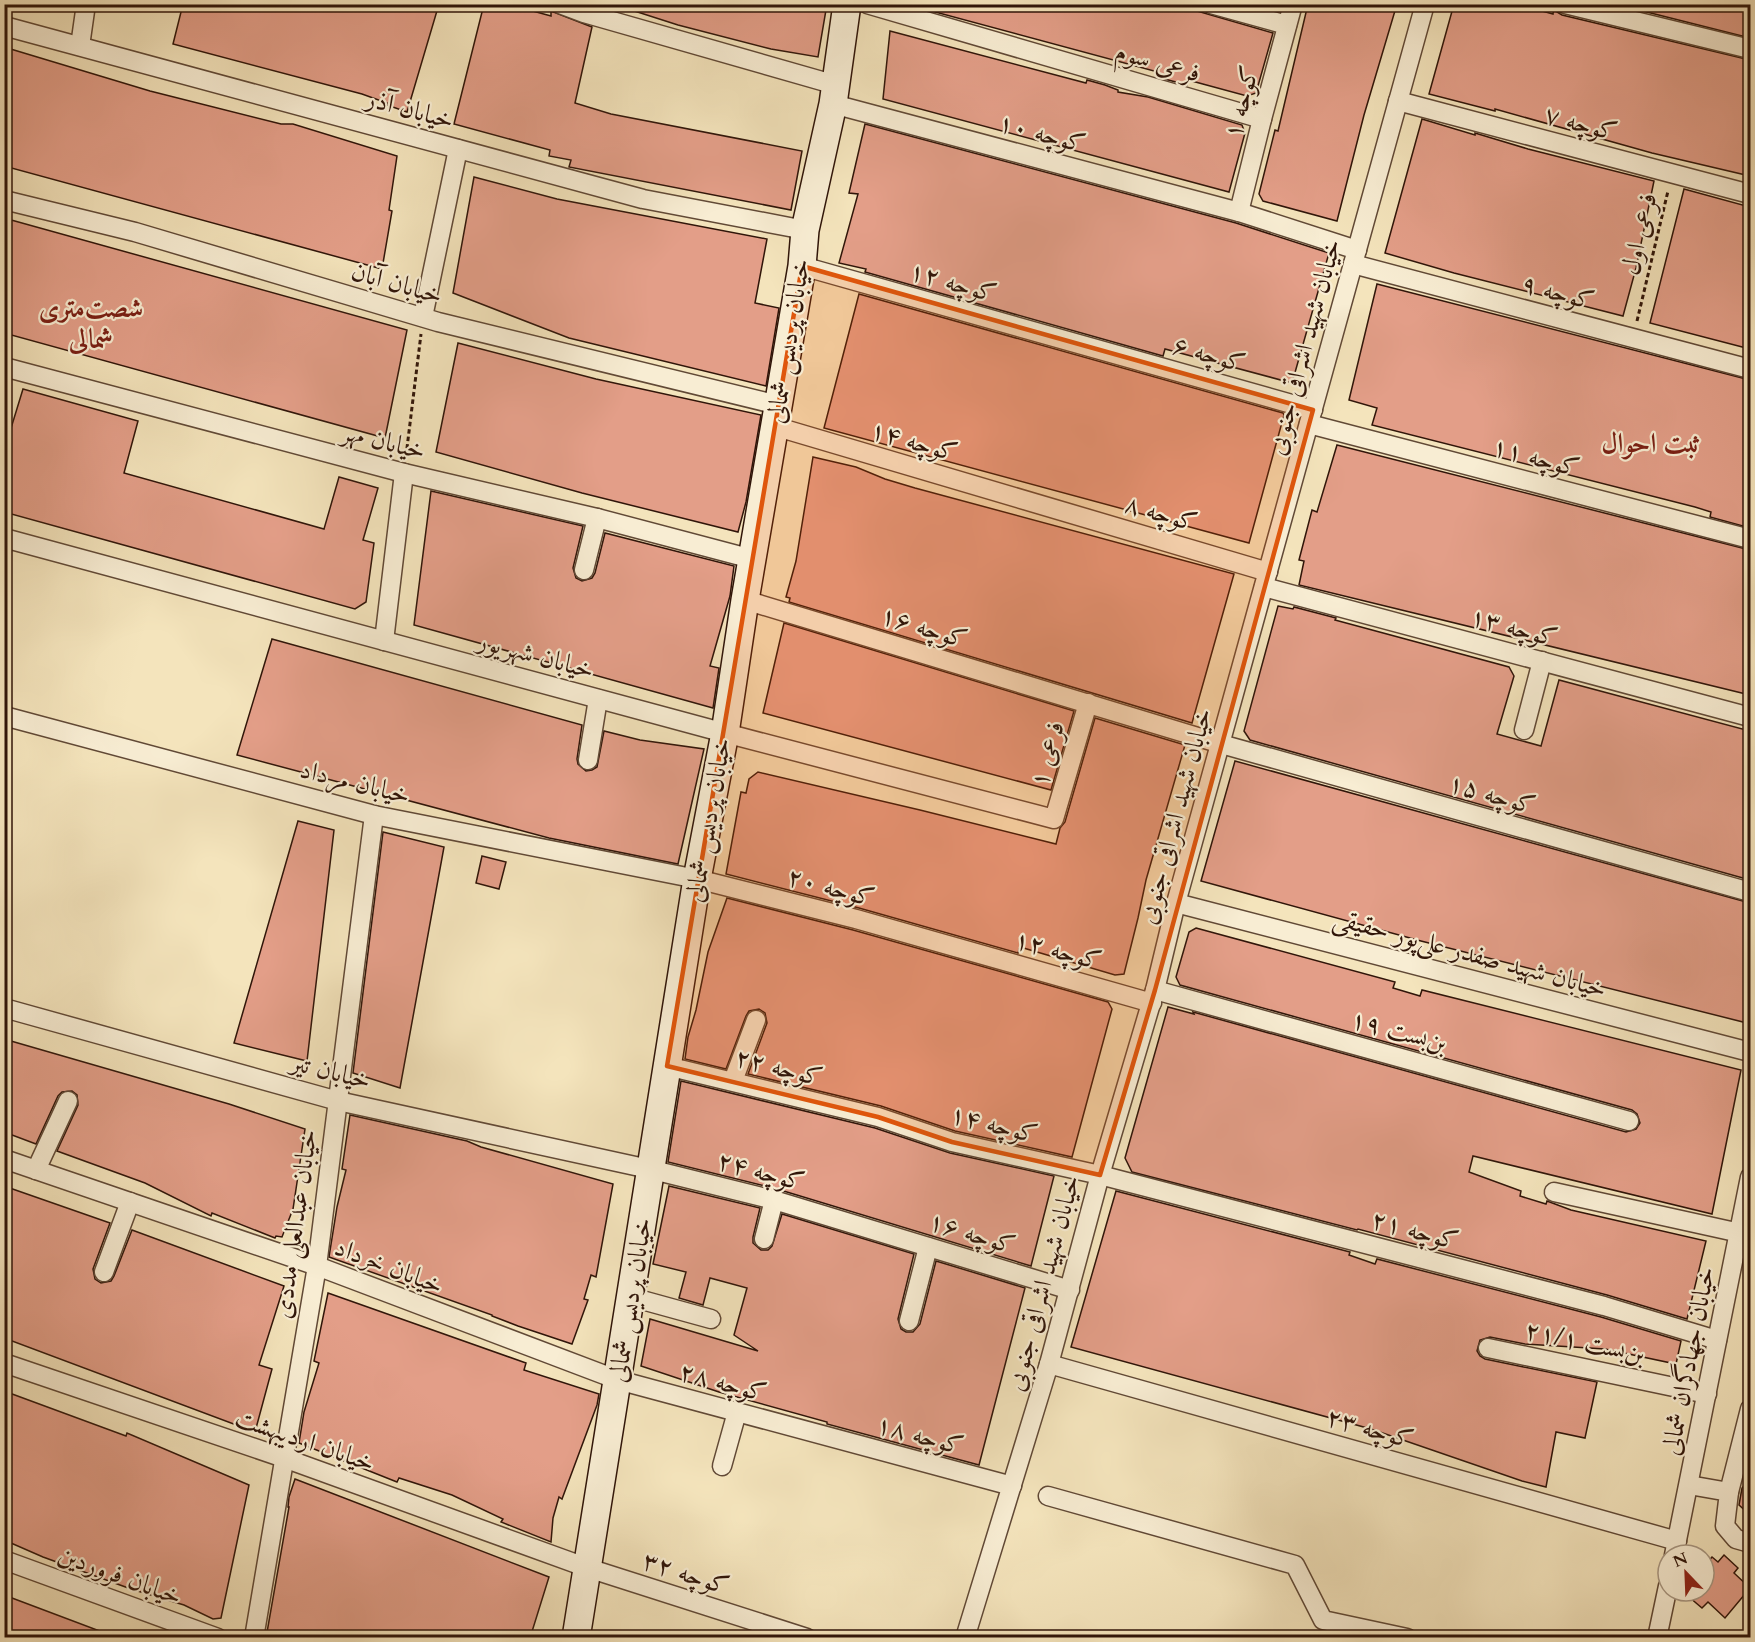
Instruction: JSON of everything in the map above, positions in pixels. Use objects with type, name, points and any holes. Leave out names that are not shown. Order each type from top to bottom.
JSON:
[{"type":"street","points":[[80,46],[86,4]]},
{"type":"street","name":"کوچه ۱۰","points":[[561,4],[834,94],[1239,212],[1355,257]]},
{"type":"street","name":"خیابان پردیس شمالی","points":[[576,1638],[697,879],[724,733],[802,266],[805,230],[834,94],[847,4]]},
{"type":"street","name":"فرعی سوم","points":[[867,4],[1262,119]]},
{"type":"street","points":[[1211,4],[1287,26]]},
{"type":"street","name":"کوچه ۱","points":[[1239,212],[1293,4]]},
{"type":"street","name":"خیابان شهید اشراقی جنوبی","points":[[965,1638],[1049,1364],[1100,1175],[1154,996],[1176,903],[1425,4]]},
{"type":"street","points":[[1566,4],[1750,49]]},
{"type":"street","name":"خیابان آذر","points":[[4,26],[643,199],[805,230]]},
{"type":"street","name":"کوچه ۷","points":[[1398,101],[1750,194]]},
{"type":"street","points":[[423,318],[458,149]]},
{"type":"street","name":"خیابان آبان","points":[[4,200],[135,232],[423,318],[776,416]]},
{"type":"street","name":"کوچه ۹","points":[[1355,257],[1633,338],[1750,369]]},
{"type":"street","name":"کوچه ۱۲","points":[[802,266],[1090,347]]},
{"type":"street","name":"کوچه ۶","points":[[1090,347],[1311,417]]},
{"type":"street","name":"خیابان مهر","points":[[4,367],[404,472],[597,518],[752,559]]},
{"type":"street","name":"کوچه ۱۴","points":[[776,416],[1039,504]]},
{"type":"street","name":"کوچه ۱۱","points":[[1311,417],[1750,539]]},
{"type":"street","points":[[384,641],[404,472]]},
{"type":"street","name":"کوچه ۸","points":[[1039,504],[1266,579]]},
{"type":"street","points":[[584,570],[597,518]]},
{"type":"street","name":"خیابان شهریور","points":[[4,538],[724,733],[1054,819]]},
{"type":"street","name":"کوچه ۱۳","points":[[1266,579],[1542,661],[1750,717]]},
{"type":"street","name":"کوچه ۱۶","points":[[745,600],[1088,703]]},
{"type":"street","points":[[1524,730],[1542,661]]},
{"type":"street","points":[[588,760],[598,699]]},
{"type":"street","points":[[1088,703],[1221,744]]},
{"type":"street","name":"فرعی ۱","points":[[1054,819],[1088,703]]},
{"type":"street","name":"خیابان مرداد","points":[[4,716],[374,815],[697,879]]},
{"type":"street","name":"کوچه ۱۵","points":[[1221,744],[1750,892]]},
{"type":"street","name":"خیابان عبدالعلی مددی","points":[[254,1638],[317,1266],[374,815]]},
{"type":"street","name":"کوچه ۲۰","points":[[697,879],[856,919],[951,947]]},
{"type":"street","name":"خیابان شهید صفدر علی‌پور حقیقی","points":[[1176,903],[1750,1052]]},
{"type":"street","name":"کوچه ۱۲","points":[[951,947],[1154,996]]},
{"type":"street","name":"بن‌بست ۱۹","points":[[1154,996],[1629,1121]]},
{"type":"street","name":"خیابان تیر","points":[[4,1008],[338,1101],[649,1169]]},
{"type":"street","points":[[733,1081],[756,1020]]},
{"type":"street","name":"کوچه ۲۲","points":[[668,1066],[878,1117]]},
{"type":"street","points":[[36,1170],[68,1101]]},
{"type":"street","name":"کوچه ۱۴","points":[[878,1117],[952,1142],[1100,1175]]},
{"type":"street","name":"خیابان خرداد","points":[[4,1159],[317,1266],[618,1380]]},
{"type":"street","name":"کوچه ۲۴","points":[[649,1169],[774,1200],[860,1225]]},
{"type":"street","name":"کوچه ۲۱","points":[[1100,1175],[1604,1306],[1717,1340]]},
{"type":"street","name":"خیابان جهادگران شمالی","points":[[1677,1543],[1717,1340],[1743,1236],[1750,1177]]},
{"type":"street","points":[[1554,1192],[1743,1236]]},
{"type":"street","points":[[764,1239],[774,1200]]},
{"type":"street","points":[[104,1272],[130,1202]]},
{"type":"street","name":"کوچه ۱۶","points":[[860,1225],[1070,1290]]},
{"type":"street","points":[[909,1321],[928,1247]]},
{"type":"street","points":[[631,1297],[711,1319]]},
{"type":"street","name":"بن‌بست ۲۱/۱","points":[[1488,1348],[1707,1394]]},
{"type":"street","name":"خیابان اردیبهشت","points":[[4,1363],[284,1458],[588,1568]]},
{"type":"street","name":"کوچه ۲۳","points":[[1049,1364],[1659,1543]]},
{"type":"street","name":"کوچه ۲۸","points":[[618,1380],[815,1433]]},
{"type":"street","points":[[1750,1409],[1729,1492],[1725,1526],[1736,1539],[1750,1543]]},
{"type":"street","points":[[722,1466],[737,1412]]},
{"type":"street","name":"کوچه ۱۸","points":[[815,1433],[1012,1486]]},
{"type":"street","points":[[1689,1485],[1729,1492]]},
{"type":"street","points":[[1048,1496],[1295,1565],[1323,1620],[1407,1638]]},
{"type":"street","name":"خیابان فروردین","points":[[4,1560],[218,1638]]},
{"type":"street","name":"کوچه ۳۲","points":[[588,1568],[807,1638]]},
{"type":"street","points":[[1658,1638],[1665,1603]]},
{"type":"path","name":"فرعی اول","points":[[1633,338],[1672,174]]},
{"type":"path","points":[[404,472],[423,318]]},
{"type":"highlighted area","points":[[802,266],[1313,410],[1155,990],[1100,1175],[952,1142],[878,1117],[667,1066]]},
{"type":"building","points":[[183,4],[439,4],[407,112],[362,94],[173,44]]},
{"type":"building","points":[[484,4],[507,4],[551,16],[551,11],[592,27],[575,103],[611,114],[802,151],[791,210],[569,167],[571,160],[549,156],[550,150],[454,124]]},
{"type":"building","points":[[626,4],[827,4],[818,57],[771,49],[678,25],[625,8]]},
{"type":"building","points":[[925,4],[1173,4],[1273,33],[1256,93],[1247,96],[1188,80],[1187,85],[1157,77],[1158,72],[924,9]]},
{"type":"building","points":[[1308,4],[1397,4],[1364,115],[1337,221],[1263,201],[1259,194],[1275,130],[1278,131]]},
{"type":"building","points":[[1454,4],[1517,4],[1553,14],[1554,6],[1562,15],[1750,60],[1750,176],[1652,153],[1495,109],[1495,111],[1429,94]]},
{"type":"building","points":[[1615,4],[1750,4],[1750,38]]},
{"type":"building","points":[[890,31],[1086,83],[1087,80],[1118,90],[1118,92],[1148,97],[1242,125],[1245,133],[1229,192],[883,99]]},
{"type":"building","points":[[4,47],[150,91],[281,124],[293,124],[397,156],[389,210],[392,211],[382,269],[4,166]]},
{"type":"building","points":[[1422,119],[1654,181],[1636,268],[1623,316],[1385,253]]},
{"type":"building","points":[[865,124],[1236,223],[1329,253],[1292,383],[1165,349],[1163,356],[839,263],[858,194],[849,193]]},
{"type":"building","points":[[474,177],[557,199],[767,239],[755,303],[779,308],[766,386],[569,338],[453,293]]},
{"type":"building","points":[[1684,189],[1750,207],[1750,349],[1650,323]]},
{"type":"building","points":[[4,218],[407,330],[385,438],[4,333]]},
{"type":"building","points":[[1377,284],[1750,380],[1750,528],[1710,517],[1711,512],[1695,507],[1372,425],[1377,408],[1349,400]]},
{"type":"building","points":[[859,294],[1283,413],[1249,543],[824,428]]},
{"type":"building","points":[[458,343],[596,379],[761,415],[746,502],[738,532],[582,493],[436,452]]},
{"type":"building","points":[[23,389],[138,421],[124,473],[324,529],[339,477],[378,488],[363,540],[374,543],[366,602],[355,609],[4,512],[4,451]]},
{"type":"building","points":[[1337,445],[1750,550],[1750,695],[1299,585],[1304,561],[1299,560],[1312,510],[1317,512]]},
{"type":"building","points":[[813,457],[856,467],[915,488],[1234,574],[1192,723],[789,602],[790,598],[786,597],[796,561]]},
{"type":"building","points":[[431,491],[583,526],[573,568],[576,578],[582,581],[592,578],[595,573],[605,533],[734,566],[730,596],[710,666],[719,668],[713,708],[414,625]]},
{"type":"building","points":[[1278,606],[1293,609],[1294,607],[1336,618],[1335,620],[1509,667],[1514,676],[1497,734],[1541,746],[1559,680],[1750,731],[1750,880],[1250,740],[1244,731]]},
{"type":"building","points":[[784,623],[1074,711],[1051,790],[763,713]]},
{"type":"building","points":[[272,639],[582,725],[577,759],[578,764],[586,771],[597,767],[604,731],[640,740],[704,749],[678,864],[549,838],[237,755]]},
{"type":"building","points":[[1095,718],[1185,745],[1146,880],[1124,974],[1115,975],[1020,947],[1018,953],[859,908],[726,874],[741,792],[746,793],[749,779],[758,772],[1056,844],[1060,828],[1065,822]]},
{"type":"building","points":[[1235,761],[1750,903],[1750,1008],[1747,1023],[1421,941],[1201,881]]},
{"type":"building","points":[[298,821],[334,830],[307,1061],[234,1043]]},
{"type":"building","points":[[383,832],[444,847],[400,1088],[353,1073]]},
{"type":"building","points":[[482,856],[506,862],[499,889],[476,883]]},
{"type":"building","points":[[727,898],[853,930],[1108,1002],[1112,1009],[1072,1157],[955,1131],[881,1106],[748,1074],[767,1023],[765,1013],[759,1009],[749,1011],[746,1016],[726,1069],[685,1059],[708,952]]},
{"type":"building","points":[[1196,928],[1395,982],[1393,988],[1420,996],[1422,990],[1741,1070],[1712,1214],[1473,1156],[1469,1172],[1521,1191],[1520,1196],[1546,1204],[1547,1201],[1571,1210],[1706,1241],[1687,1319],[1607,1295],[1358,1229],[1132,1172],[1125,1158],[1168,1007],[1626,1132],[1636,1129],[1640,1123],[1637,1114],[1632,1110],[1180,985],[1176,977],[1189,932]]},
{"type":"building","points":[[4,1039],[229,1104],[305,1129],[293,1209],[282,1237],[276,1236],[275,1238],[212,1213],[211,1216],[145,1183],[57,1151],[78,1105],[77,1095],[72,1091],[62,1092],[58,1096],[36,1144],[4,1132]]},
{"type":"building","points":[[681,1081],[875,1128],[950,1153],[1054,1176],[1031,1266],[777,1189],[668,1162]]},
{"type":"building","points":[[350,1115],[467,1141],[481,1147],[613,1184],[596,1277],[591,1275],[584,1299],[588,1300],[572,1344],[329,1257],[346,1170],[342,1169]]},
{"type":"building","points":[[4,1186],[110,1223],[93,1269],[95,1279],[101,1283],[111,1281],[114,1276],[132,1230],[284,1286],[259,1365],[272,1369],[255,1432],[4,1338]]},
{"type":"building","points":[[669,1186],[760,1208],[753,1243],[761,1250],[768,1250],[772,1246],[782,1214],[914,1254],[898,1319],[901,1329],[906,1332],[913,1332],[920,1324],[936,1261],[1025,1288],[979,1465],[827,1424],[827,1422],[719,1392],[641,1366],[650,1319],[758,1351],[734,1335],[747,1288],[710,1278],[703,1305],[679,1298],[686,1272],[653,1264]]},
{"type":"building","points":[[1116,1191],[1350,1252],[1349,1255],[1375,1264],[1377,1259],[1601,1317],[1681,1341],[1676,1364],[1605,1349],[1525,1344],[1490,1337],[1480,1340],[1477,1351],[1485,1359],[1597,1382],[1585,1438],[1556,1432],[1546,1487],[1522,1481],[1371,1429],[1071,1347]]},
{"type":"building","points":[[328,1293],[526,1363],[524,1370],[599,1394],[562,1499],[559,1497],[553,1518],[551,1542],[501,1522],[503,1519],[452,1495],[399,1478],[397,1482],[299,1443],[304,1412],[319,1363],[314,1361]]},
{"type":"building","points":[[4,1391],[126,1436],[127,1433],[249,1485],[221,1618],[213,1619],[184,1605],[131,1589],[43,1557],[4,1540]]},
{"type":"building","points":[[295,1479],[549,1577],[530,1638],[266,1638],[289,1497]]},
{"type":"building","points":[[1750,1479],[1750,1515],[1739,1505],[1742,1488]]},
{"type":"building","points":[[1724,1555],[1738,1568],[1734,1573],[1750,1588],[1725,1618],[1709,1603],[1716,1603],[1716,1560],[1718,1562]]},
{"type":"building","points":[[4,1595],[113,1636],[113,1638],[4,1638]]},
{"type":"building","points":[[1696,1603],[1707,1603],[1702,1608]]},
{"type":"district","name":"شصت‌متری شمالی","points":[[91,324]]},
{"type":"district","name":"ثبت احوال","points":[[1651,443]]}]
